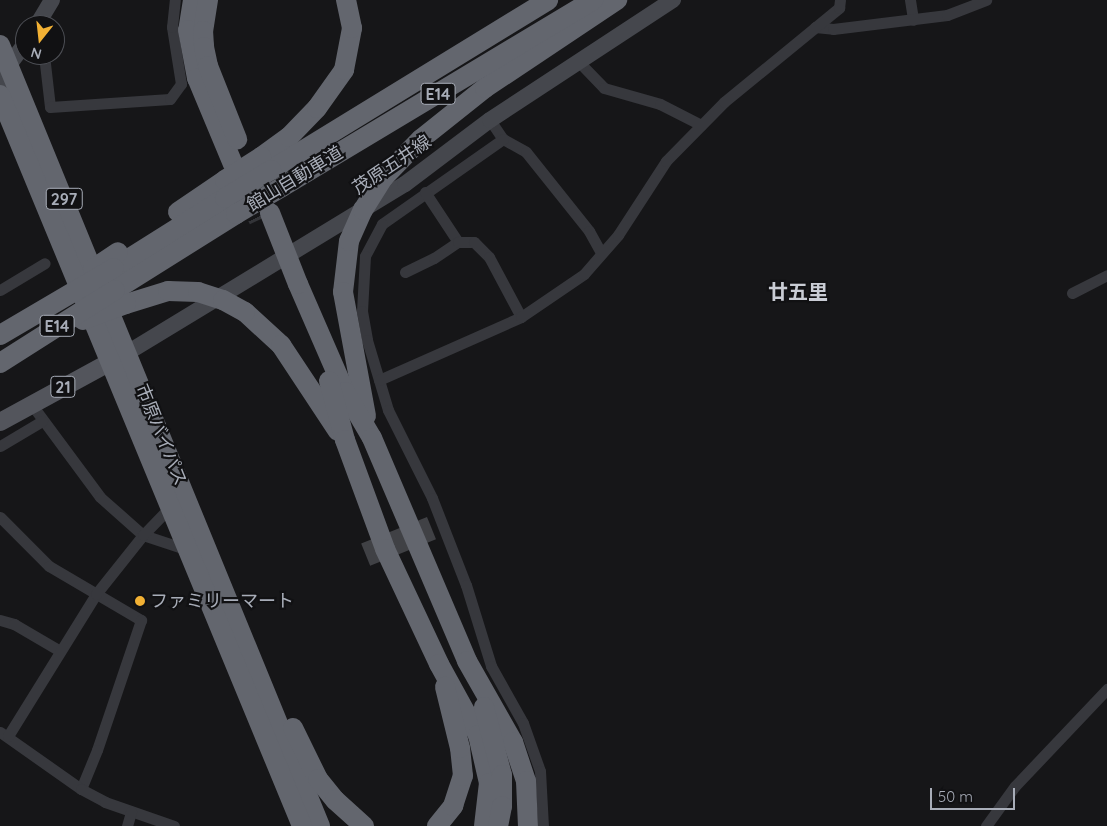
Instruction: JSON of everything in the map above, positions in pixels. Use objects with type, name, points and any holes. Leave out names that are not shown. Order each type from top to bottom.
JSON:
[{"type":"highway","points":[[193,0],[188,30],[192,59],[200,86],[243,170]]},
{"type":"highway","points":[[208,0],[203,31],[208,66],[243,170]]},
{"type":"highway","points":[[243,170],[290,137],[317,108],[344,70],[352,28],[346,0]]},
{"type":"highway","name":"館山自動車道","points":[[0,335],[116,260],[243,170],[548,0]]},
{"type":"highway","name":"館山自動車道","points":[[0,363],[64,322],[121,297],[236,214],[593,0]]},
{"type":"highway","points":[[372,438],[345,309],[343,279],[349,241],[363,210],[384,177],[420,139],[485,88],[617,0]]},
{"type":"highway","name":"市原バイパス","points":[[0,44],[10,65],[119,357],[169,508],[302,826]]},
{"type":"highway","name":"市原バイパス","points":[[0,95],[249,650],[320,826]]},
{"type":"highway","points":[[264,216],[293,285],[335,397],[345,440],[385,549],[439,664],[464,706],[484,753],[489,783],[484,826]]},
{"type":"highway","points":[[293,285],[345,392],[372,438],[467,661],[491,728],[502,775],[502,806],[498,826]]},
{"type":"highway","points":[[121,297],[168,291],[198,292],[223,300],[245,312],[281,344],[345,440]]},
{"type":"highway","points":[[249,650],[268,678],[318,779],[335,800],[364,826]]},
{"type":"highway","points":[[467,661],[506,728],[521,762],[528,796],[528,826]]},
{"type":"highway","points":[[437,826],[453,806],[462,776],[460,748],[439,664]]},
{"type":"main road","points":[[44,15],[52,0]]},
{"type":"main road","name":"茂原五井線","points":[[119,357],[404,184],[490,120],[673,0]]},
{"type":"main road","points":[[0,90],[10,65],[15,58]]},
{"type":"main road","name":"21","points":[[0,422],[119,357]]},
{"type":"street","points":[[45,65],[50,107],[170,99],[181,84],[172,27],[174,0]]},
{"type":"street","points":[[379,380],[521,317],[584,274],[618,235],[666,162],[701,125],[736,92],[815,28],[839,4],[848,0]]},
{"type":"street","points":[[910,0],[913,20]]},
{"type":"street","points":[[815,28],[833,29],[947,15],[986,0]]},
{"type":"street","points":[[578,61],[604,88],[660,104],[701,125]]},
{"type":"street","points":[[490,120],[503,139],[526,152],[590,231],[601,253]]},
{"type":"street","points":[[503,139],[382,224],[365,256],[362,311],[388,410],[432,498],[466,584],[491,666],[523,723],[540,771],[543,826]]},
{"type":"street","points":[[425,192],[440,209],[458,242]]},
{"type":"street","points":[[404,272],[434,258],[458,242],[474,242],[489,257],[521,317]]},
{"type":"street","points":[[0,290],[45,262]]},
{"type":"street","points":[[1072,293],[1107,275]]},
{"type":"street","points":[[32,405],[100,497],[142,535],[188,550]]},
{"type":"street","points":[[0,446],[42,421]]},
{"type":"street","points":[[169,508],[142,535],[96,594],[4,734],[80,789],[131,812],[174,826]]},
{"type":"street","points":[[0,517],[49,566],[141,620],[97,750],[80,789]]},
{"type":"street","points":[[0,620],[14,624],[60,651]]},
{"type":"street","points":[[986,826],[1015,786],[1107,689]]},
{"type":"street","points":[[127,826],[131,812]]},
{"type":"building","points":[[427,517],[436,539],[370,566],[361,544]]},
{"type":"tunnel","points":[[245,190],[259,220]]},
{"type":"place","name":"ファミリーマート","points":[[140,601]]},
{"type":"district","name":"廿五里","points":[[798,291]]}]
